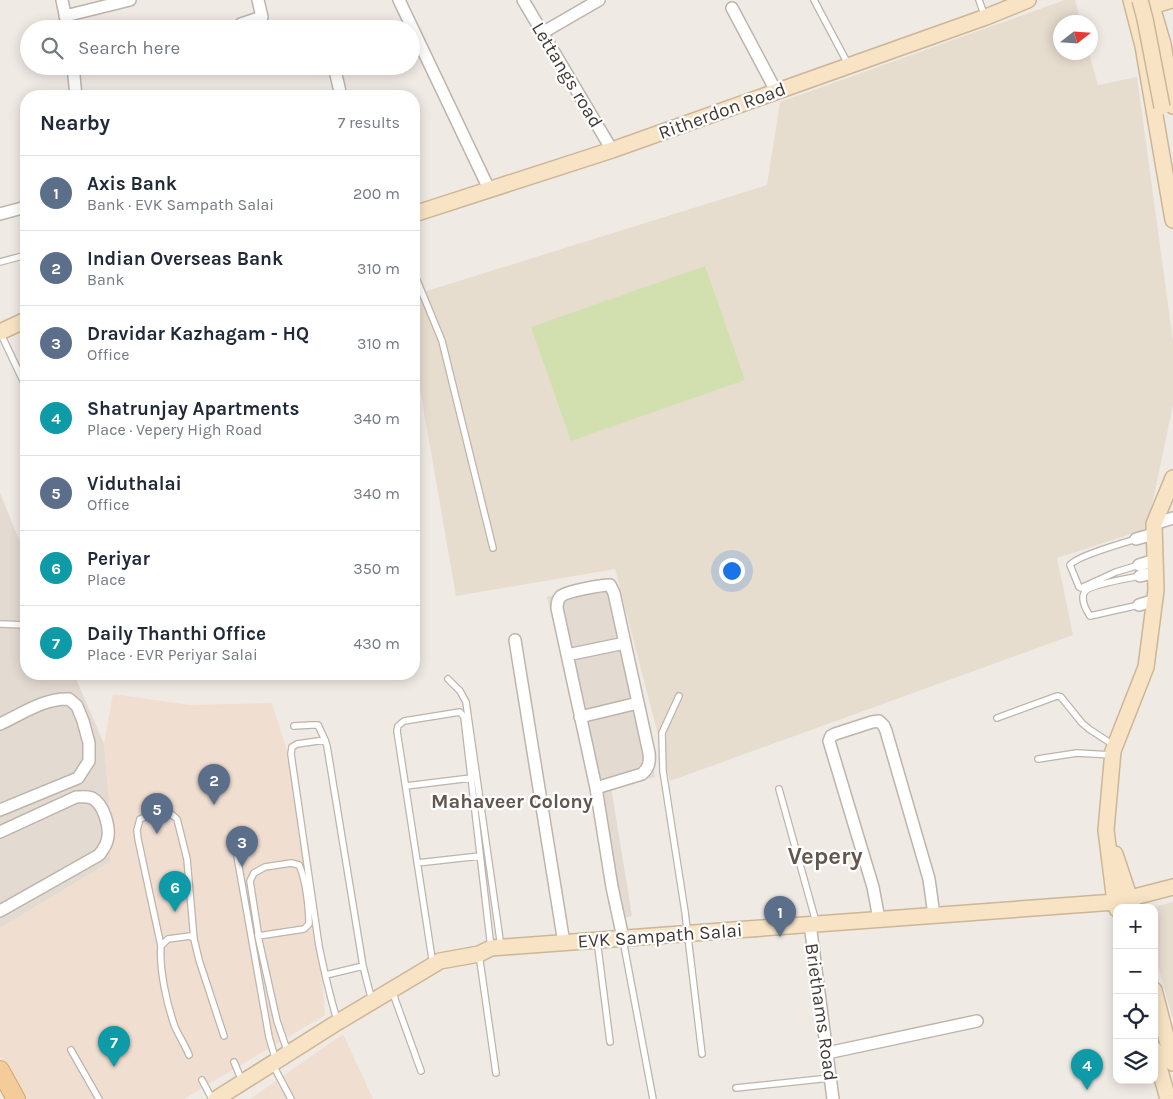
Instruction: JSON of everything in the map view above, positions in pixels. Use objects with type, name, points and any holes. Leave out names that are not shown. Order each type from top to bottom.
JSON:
[{"type":"main road","name":"Ritherdon Road","points":[[420,212],[612,150],[986,17],[1028,0]]},
{"type":"main road","points":[[1131,0],[1143,46],[1173,220]]},
{"type":"main road","points":[[1162,3],[1163,44],[1173,106]]},
{"type":"main road","points":[[1162,3],[1145,20],[1173,167]]},
{"type":"main road","points":[[1143,46],[1163,44]]},
{"type":"main road","points":[[0,332],[20,323]]},
{"type":"main road","points":[[1116,904],[1106,830],[1114,750],[1146,666],[1156,590],[1154,529],[1173,478]]},
{"type":"main road","points":[[1106,830],[1132,903]]},
{"type":"main road","name":"EVK Sampath Salai","points":[[1132,903],[1173,888]]},
{"type":"main road","name":"EVK Sampath Salai","points":[[216,1099],[338,1022],[440,961],[490,950],[597,940],[934,915],[1113,906]]},
{"type":"main road","points":[[1155,994],[1173,1063]]},
{"type":"main road","points":[[1158,1063],[1168,1099]]},
{"type":"main road","points":[[0,1070],[16,1099]]},
{"type":"street","points":[[62,0],[66,20]]},
{"type":"street","points":[[65,16],[130,0]]},
{"type":"street","points":[[253,20],[262,17],[258,0]]},
{"type":"street","points":[[399,0],[408,20]]},
{"type":"street","name":"Lettangs road","points":[[523,0],[612,150]]},
{"type":"street","points":[[542,33],[599,0]]},
{"type":"street","points":[[732,8],[776,92]]},
{"type":"street","points":[[420,45],[488,189]]},
{"type":"street","points":[[74,75],[75,90]]},
{"type":"street","points":[[336,75],[340,90]]},
{"type":"street","points":[[0,214],[20,209]]},
{"type":"street","points":[[1136,539],[1173,518]]},
{"type":"street","points":[[1140,570],[1156,566]]},
{"type":"street","points":[[596,788],[642,774],[649,765],[649,753],[614,593],[610,585],[570,592],[560,598],[557,602],[557,608],[596,788],[612,887],[623,938]]},
{"type":"street","points":[[1139,605],[1155,600]]},
{"type":"street","points":[[515,640],[564,943]]},
{"type":"street","points":[[567,655],[625,643]]},
{"type":"street","points":[[0,724],[44,703],[58,698],[69,698],[77,706],[83,721],[89,744],[89,761],[78,778],[0,810]]},
{"type":"street","points":[[580,717],[638,703]]},
{"type":"street","points":[[878,919],[873,886],[828,741],[835,734],[879,721],[884,726],[886,732],[929,879],[934,915]]},
{"type":"street","points":[[0,832],[76,797],[86,796],[94,799],[99,804],[109,830],[107,842],[99,855],[0,911]]},
{"type":"street","name":"Briethams Road","points":[[813,924],[833,1099]]},
{"type":"street","points":[[827,1053],[977,1021]]},
{"type":"lane","points":[[814,0],[849,66]]},
{"type":"lane","points":[[979,0],[986,17]]},
{"type":"lane","points":[[0,262],[20,257]]},
{"type":"lane","points":[[420,288],[442,341],[493,548]]},
{"type":"lane","points":[[0,332],[20,374]]},
{"type":"lane","points":[[1136,539],[1101,550],[1074,561],[1070,565],[1080,588],[1116,572],[1140,570]]},
{"type":"lane","points":[[1139,605],[1090,616],[1083,596],[1087,589],[1140,570]]},
{"type":"lane","points":[[0,624],[20,625]]},
{"type":"lane","points":[[448,679],[460,691],[466,702],[490,950],[496,1073]]},
{"type":"lane","points":[[679,696],[662,733],[663,771],[688,934],[702,1054]]},
{"type":"lane","points":[[997,718],[1057,696],[1061,697],[1082,723],[1114,750]]},
{"type":"lane","points":[[433,966],[397,731],[398,726],[404,721],[460,712],[464,717],[490,950]]},
{"type":"lane","points":[[294,726],[318,725],[325,740],[363,966],[372,1002]]},
{"type":"lane","points":[[325,740],[297,744],[292,748],[292,754],[320,946],[338,1022]]},
{"type":"lane","points":[[1038,758],[1114,750]]},
{"type":"lane","points":[[406,786],[471,778]]},
{"type":"lane","points":[[779,789],[813,924]]},
{"type":"lane","points":[[189,1055],[175,1026],[166,997],[160,955],[161,946],[138,839],[137,830],[140,819],[154,814],[170,813],[177,819],[187,859],[194,939],[224,1036]]},
{"type":"lane","points":[[234,839],[269,1037],[279,1059],[291,1099]]},
{"type":"lane","points":[[417,863],[480,856]]},
{"type":"lane","points":[[258,936],[304,929],[309,924],[302,872],[299,865],[290,863],[265,867],[254,873],[250,881],[258,936],[277,1021],[279,1059]]},
{"type":"lane","points":[[161,946],[168,939],[190,936],[194,939]]},
{"type":"lane","points":[[623,938],[653,1099]]},
{"type":"lane","points":[[597,940],[610,1042]]},
{"type":"lane","points":[[326,975],[363,966]]},
{"type":"lane","points":[[393,990],[421,1071]]},
{"type":"lane","points":[[71,1050],[99,1099]]},
{"type":"lane","points":[[234,1062],[243,1081]]},
{"type":"lane","points":[[736,1088],[830,1078]]},
{"type":"lane","points":[[202,1080],[212,1099]]},
{"type":"shaded area","points":[[1065,0],[1075,0],[1079,15],[1053,15],[1053,60],[1091,60],[1098,85],[1137,77],[1173,341],[1173,405],[1147,529],[1057,558],[1073,635],[670,781],[615,569],[456,596],[420,389],[420,293],[767,185],[780,102]]},
{"type":"shaded area","points":[[0,493],[20,542],[20,680],[77,680],[104,744],[111,820],[110,862],[0,928]]},
{"type":"shaded area","points":[[613,581],[655,777],[611,787],[632,916],[616,919],[592,789],[547,597]]},
{"type":"shaded area","points":[[113,694],[189,705],[272,703],[295,776],[319,946],[325,1015],[184,1099],[27,1099],[0,1056],[0,928],[110,862],[111,820],[104,744]]},
{"type":"shaded area","points":[[1173,902],[1173,1020],[1158,966],[1158,906]]},
{"type":"shaded area","points":[[343,1034],[373,1099],[250,1099]]},
{"type":"green space","points":[[705,266],[745,380],[571,441],[531,327]]},
{"type":"place","name":"Indian Overseas Bank","points":[[214,805]]},
{"type":"place","name":"Viduthalai","points":[[157,834]]},
{"type":"place","name":"Dravidar Kazhagam - HQ","points":[[242,867]]},
{"type":"place","name":"Periyar","points":[[175,912]]},
{"type":"place","name":"Axis Bank","points":[[780,937]]},
{"type":"place","name":"Daily Thanthi Office","points":[[114,1067]]},
{"type":"place","name":"Shatrunjay Apartments","points":[[1087,1090]]},
{"type":"district","name":"Mahaveer Colony","points":[[512,801]]},
{"type":"district","name":"Vepery","points":[[825,856]]}]
